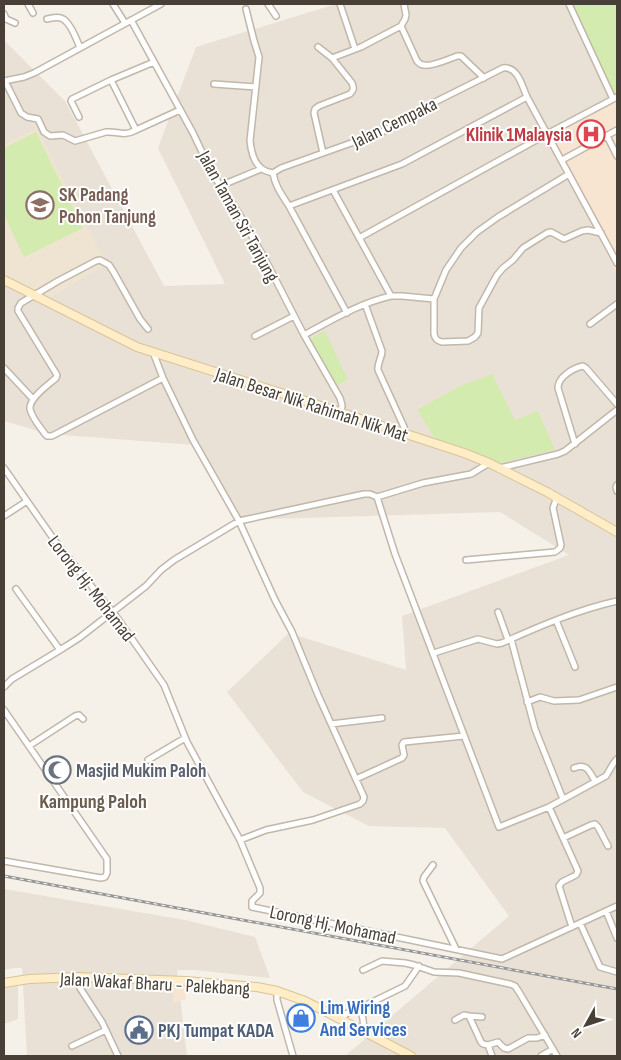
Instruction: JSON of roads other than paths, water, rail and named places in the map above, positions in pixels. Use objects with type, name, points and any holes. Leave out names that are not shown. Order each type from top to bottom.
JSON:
[{"type":"street","points":[[28,4],[33,13]]},
{"type":"street","points":[[113,4],[125,23]]},
{"type":"street","points":[[161,4],[153,6],[34,73],[4,81],[21,113],[26,118],[38,119],[47,135],[63,135],[75,141],[111,131],[129,134],[180,110]]},
{"type":"street","points":[[268,4],[276,16]]},
{"type":"street","points":[[340,4],[355,49]]},
{"type":"street","points":[[332,58],[355,49],[401,26],[406,15],[404,4]]},
{"type":"street","points":[[359,238],[615,98],[568,4]]},
{"type":"street","points":[[246,9],[259,57],[251,151],[261,169],[273,173],[274,182],[347,313]]},
{"type":"street","points":[[4,14],[6,19],[15,23]]},
{"type":"street","points":[[47,18],[63,19],[68,24],[80,48]]},
{"type":"street","name":"Jalan Taman Sri Tanjung","points":[[131,20],[193,133],[209,167],[241,217],[304,335],[316,353],[340,398],[342,405],[341,413]]},
{"type":"street","points":[[401,26],[417,61],[421,64],[425,66],[431,65],[461,56],[484,78]]},
{"type":"street","points":[[318,47],[332,58],[354,87],[350,94],[315,109],[314,113],[323,153]]},
{"type":"street","points":[[79,117],[71,101],[72,99],[154,62]]},
{"type":"street","name":"Jalan Cempaka","points":[[273,173],[280,168],[382,132],[503,68],[512,69],[527,97]]},
{"type":"street","points":[[111,80],[136,130]]},
{"type":"street","points":[[214,84],[256,87]]},
{"type":"street","points":[[289,206],[413,159],[527,97],[617,263]]},
{"type":"street","points":[[562,160],[617,130]]},
{"type":"street","points":[[607,136],[617,156]]},
{"type":"street","points":[[220,186],[261,169]]},
{"type":"street","points":[[569,174],[498,217],[477,232],[461,248],[446,270],[434,299],[435,338],[442,342],[468,341],[475,337],[478,333],[479,308],[497,275],[523,248],[551,232],[564,239],[588,230],[601,233]]},
{"type":"street","points":[[333,190],[391,296]]},
{"type":"street","points":[[148,329],[140,319],[113,270],[109,265],[100,260],[58,280],[19,305],[18,311],[57,375],[32,399],[30,410],[45,434],[49,436],[163,378]]},
{"type":"street","name":"Jalan Besar Nik Rahimah Nik Mat","points":[[4,280],[122,340],[153,352],[464,453],[489,463],[557,497],[617,532]]},
{"type":"street","points":[[304,335],[378,299],[402,296],[434,299]]},
{"type":"street","points":[[365,304],[382,351],[378,370],[404,427],[404,434]]},
{"type":"street","points":[[590,324],[617,304]]},
{"type":"street","points":[[255,336],[294,316]]},
{"type":"street","points":[[153,352],[163,378],[193,440],[240,521],[275,600],[292,632],[364,797],[360,804],[313,820],[266,830],[240,840]]},
{"type":"street","points":[[575,444],[558,388],[559,381],[562,378],[576,368],[583,366],[617,404]]},
{"type":"street","points":[[4,368],[32,399]]},
{"type":"street","points":[[500,468],[558,454],[575,444],[617,410]]},
{"type":"street","points":[[4,687],[13,678],[79,638],[146,586],[167,564],[240,521],[364,494],[377,497],[423,483],[471,474],[489,463]]},
{"type":"street","name":"Lorong Hj. Mohamad","points":[[4,468],[55,541],[112,611],[164,685],[185,738],[240,840],[260,890],[260,893],[252,902],[252,906],[502,959],[617,906]]},
{"type":"street","points":[[617,485],[617,491]]},
{"type":"street","points":[[377,497],[395,554],[499,827],[564,799],[606,776],[617,759]]},
{"type":"street","points":[[466,560],[555,552],[561,545],[553,508],[557,497]]},
{"type":"street","points":[[4,516],[27,500]]},
{"type":"street","points":[[16,589],[60,650]]},
{"type":"street","points":[[433,654],[478,639],[497,644],[593,606],[617,601]]},
{"type":"street","points":[[498,612],[509,640],[535,729],[564,799]]},
{"type":"street","points":[[556,620],[575,666]]},
{"type":"street","points":[[527,702],[540,697],[555,701],[579,700],[617,687]]},
{"type":"street","points":[[4,710],[107,859],[108,873],[106,877],[101,878],[4,862]]},
{"type":"street","points":[[29,746],[75,716],[79,715],[83,719]]},
{"type":"street","points":[[331,724],[382,718]]},
{"type":"street","points":[[4,723],[10,720]]},
{"type":"street","points":[[356,779],[402,758],[404,755],[402,745],[404,742],[464,736]]},
{"type":"street","points":[[148,760],[185,738]]},
{"type":"street","points":[[574,768],[581,765],[584,766],[595,781]]},
{"type":"street","points":[[549,806],[578,871],[559,886],[572,926]]},
{"type":"street","points":[[563,838],[593,824],[598,827],[608,846]]},
{"type":"street","points":[[433,865],[423,881],[456,949]]},
{"type":"street","points":[[606,911],[616,938]]},
{"type":"street","points":[[580,923],[600,967],[617,972]]},
{"type":"street","points":[[363,970],[382,961],[405,963],[434,972],[459,973],[513,985],[557,1056]]},
{"type":"street","points":[[340,1019],[353,1009],[360,1008],[405,986],[419,966]]},
{"type":"street","points":[[78,977],[80,988],[102,1022],[118,1056]]},
{"type":"street","name":"Jalan Wakaf Bharu - Palekbang","points":[[4,983],[29,979],[78,977],[186,981],[257,987],[277,991],[305,1002],[411,1056]]},
{"type":"street","points":[[277,991],[277,1000],[293,1056]]},
{"type":"street","points":[[360,1008],[364,1031]]},
{"type":"street","points":[[454,1020],[464,1015],[482,1017]]},
{"type":"street","points":[[469,1016],[480,1042],[483,1044],[498,1042],[508,1049],[528,1038],[537,1038],[545,1035]]},
{"type":"street","points":[[72,1046],[106,1030]]},
{"type":"street","points":[[488,1044],[492,1056]]},
{"type":"street","points":[[541,1056],[553,1049]]},
{"type":"railway","points":[[4,876],[617,989]]},
{"type":"place","name":"Klinik 1Malaysia","points":[[591,134]]},
{"type":"place","name":"SK Padang Pohon Tanjung","points":[[40,205]]},
{"type":"place","name":"Masjid Mukim Paloh","points":[[57,770]]},
{"type":"place","name":"Lim Wiring And Services","points":[[301,1018]]},
{"type":"place","name":"PKJ Tumpat KADA","points":[[139,1030]]},
{"type":"district","name":"Kampung Paloh","points":[[93,801]]}]
